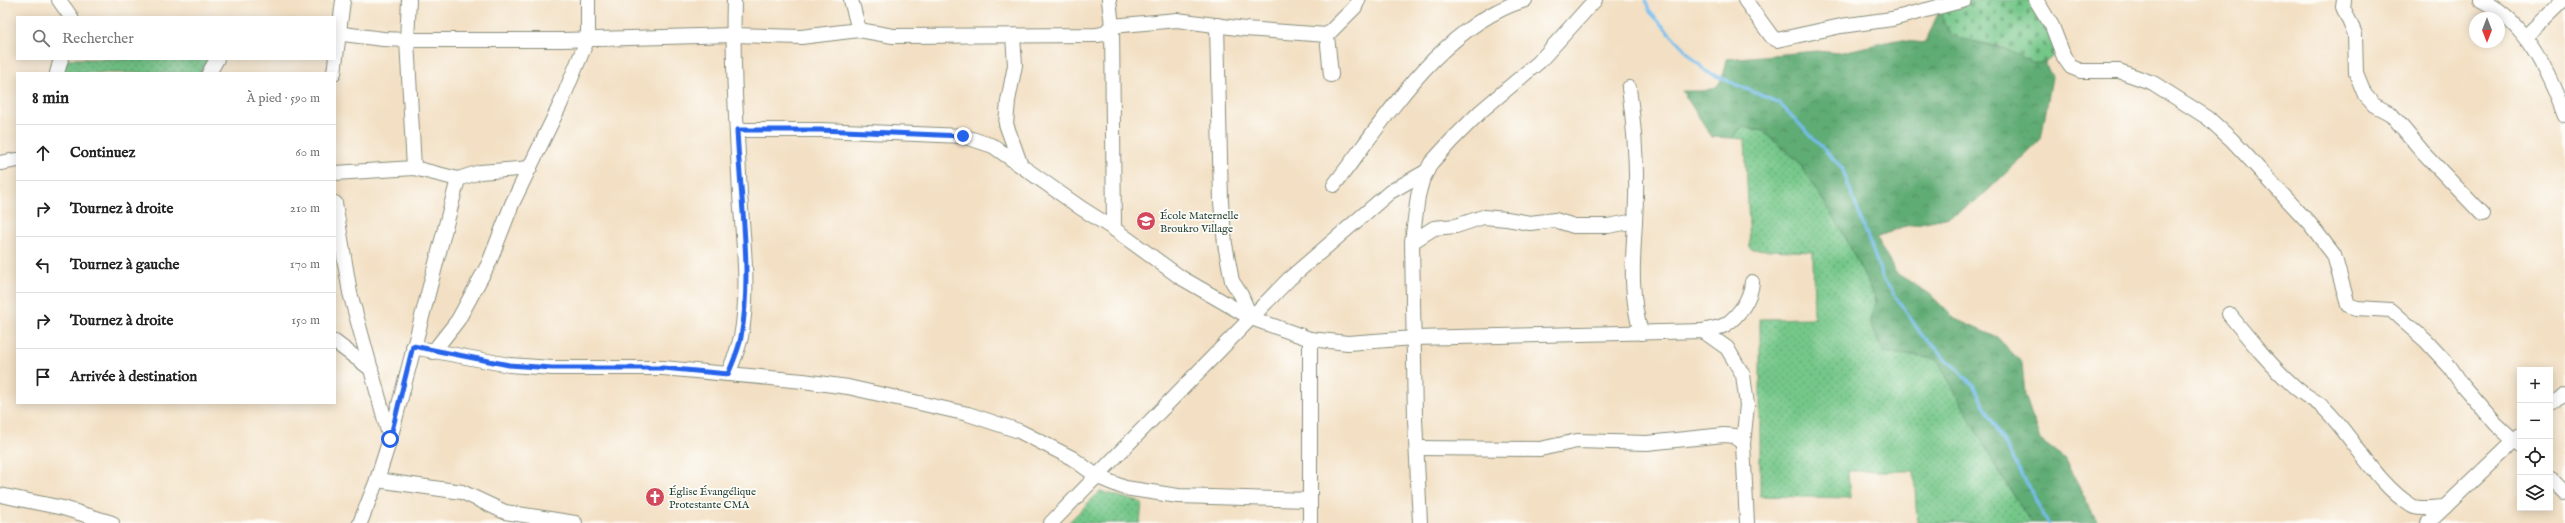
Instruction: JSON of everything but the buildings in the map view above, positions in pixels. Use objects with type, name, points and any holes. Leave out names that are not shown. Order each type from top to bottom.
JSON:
[{"type":"street","points":[[59,0],[70,16]]},
{"type":"street","points":[[336,46],[343,0]]},
{"type":"street","points":[[409,0],[407,40],[414,168]]},
{"type":"street","points":[[433,352],[458,320],[489,263],[512,204],[560,105],[588,38],[588,0]]},
{"type":"street","points":[[728,374],[741,338],[745,306],[746,256],[737,130],[733,35],[734,0]]},
{"type":"street","points":[[850,0],[859,30]]},
{"type":"street","points":[[1109,0],[1112,26],[1114,229]]},
{"type":"street","points":[[1331,75],[1327,35],[1354,7],[1358,0]]},
{"type":"street","points":[[1334,185],[1429,62],[1456,38],[1481,21],[1525,0]]},
{"type":"street","points":[[1420,523],[1418,448],[1415,419],[1412,242],[1418,196],[1430,163],[1481,111],[1539,62],[1595,0]]},
{"type":"street","points":[[1745,0],[1772,37],[1785,40],[1841,26],[1892,19],[1964,0]]},
{"type":"street","points":[[2036,0],[2052,26],[2064,57],[2071,67],[2081,71],[2119,71],[2153,83],[2208,118],[2232,140],[2310,224],[2334,255],[2348,305],[2357,308],[2391,310],[2426,341],[2450,367],[2462,386],[2496,424],[2517,439]]},
{"type":"street","points":[[2344,0],[2343,7],[2355,34],[2356,73],[2365,94],[2374,104],[2391,114],[2422,151],[2482,214]]},
{"type":"street","points":[[2481,0],[2501,13],[2525,37],[2546,68],[2565,116]]},
{"type":"street","points":[[2525,37],[2563,0]]},
{"type":"street","points":[[337,33],[407,40],[562,40],[588,38],[733,35],[801,37],[859,30],[893,36],[1097,35],[1103,34],[1112,26],[1177,20],[1327,35]]},
{"type":"street","points":[[1216,25],[1221,202],[1225,244],[1232,281],[1241,295],[1251,318]]},
{"type":"street","points":[[1013,36],[1015,65],[1008,101],[1006,124],[1020,163]]},
{"type":"street","points":[[57,72],[62,60]]},
{"type":"street","points":[[210,72],[216,60]]},
{"type":"street","points":[[334,72],[335,60]]},
{"type":"street","points":[[1629,88],[1636,142],[1635,221],[1632,269],[1633,305],[1640,333]]},
{"type":"street","points":[[737,130],[820,130],[963,136],[993,146],[1020,163],[1081,208],[1114,229],[1180,277],[1251,318],[1310,339],[1348,343],[1414,338],[1703,331],[1725,325],[1740,310],[1751,294],[1752,282]]},
{"type":"street","points":[[0,163],[16,160]]},
{"type":"street","points":[[336,173],[414,168],[458,179],[480,172],[530,168]]},
{"type":"street","points":[[1051,523],[1098,477],[1289,279],[1390,192],[1427,171]]},
{"type":"street","points":[[360,523],[377,480],[390,439],[413,346],[458,179]]},
{"type":"street","points":[[336,209],[350,293],[390,439]]},
{"type":"street","points":[[1412,242],[1434,228],[1456,226],[1483,217],[1507,219],[1530,224],[1555,220],[1574,226],[1608,226],[1635,221]]},
{"type":"street","points":[[1206,292],[1228,288],[1232,281]]},
{"type":"street","points":[[2229,314],[2265,358],[2294,387],[2307,399],[2324,408],[2364,457],[2403,499],[2414,507],[2445,507]]},
{"type":"street","points":[[1703,331],[1727,348],[1743,375],[1747,405],[1743,444],[1747,523]]},
{"type":"street","points":[[1310,339],[1310,523]]},
{"type":"street","points":[[336,343],[372,369]]},
{"type":"street","points":[[413,346],[433,352],[509,365],[552,368],[663,368],[848,387],[968,414],[1019,431],[1072,458],[1098,477],[1125,488],[1150,493],[1310,500]]},
{"type":"street","points":[[2553,403],[2565,393]]},
{"type":"street","points":[[1418,448],[1540,449],[1577,441],[1647,443],[1724,435],[1736,436],[1743,444]]},
{"type":"street","points":[[2428,523],[2485,466],[2517,441]]},
{"type":"street","points":[[377,480],[462,492],[505,512],[575,523]]},
{"type":"street","points":[[2553,481],[2565,493]]},
{"type":"street","points":[[0,495],[63,508],[112,523]]},
{"type":"green space","points":[[1970,0],[2031,0],[2052,36],[2056,53],[2045,63],[2032,63],[2016,53],[2000,47],[1954,37],[1945,25],[1940,9]]},
{"type":"green space","points":[[1940,9],[1972,41],[2016,52],[2032,63],[2045,63],[2052,77],[2041,139],[1979,199],[1949,217],[1902,227],[1876,238],[1896,273],[1930,294],[1955,319],[1998,338],[2022,363],[2025,395],[2040,440],[2064,458],[2098,523],[2031,523],[1995,465],[1937,359],[1883,352],[1870,320],[1876,299],[1842,231],[1798,161],[1763,131],[1743,126],[1732,138],[1712,137],[1682,91],[1702,91],[1714,88],[1719,84],[1722,78],[1727,59],[1817,51],[1838,53],[1896,40],[1925,43]]},
{"type":"green space","points":[[65,60],[212,60],[206,72],[60,72]]},
{"type":"green space","points":[[1743,126],[1763,131],[1798,161],[1842,231],[1876,299],[1870,320],[1883,352],[1937,359],[1995,465],[2031,523],[1917,523],[1914,471],[1848,471],[1850,498],[1760,496],[1760,319],[1814,318],[1813,252],[1750,249],[1745,139],[1732,138]]},
{"type":"green space","points":[[1100,491],[1142,503],[1140,523],[1068,523]]},
{"type":"waterway","points":[[1645,0],[1650,12],[1705,71],[1779,103],[1842,168],[1883,278],[1921,334],[1973,385],[2048,523]]},
{"type":"place","name":"École Maternelle Broukro Village","points":[[1146,221]]},
{"type":"place","name":"Église Évangélique Protestante CMA","points":[[655,497]]},
{"type":"route","points":[[390,439],[413,346],[433,352],[478,358],[509,365],[552,368],[663,368],[728,374],[741,338],[745,306],[746,256],[740,196],[737,130],[820,130],[963,136]]}]
